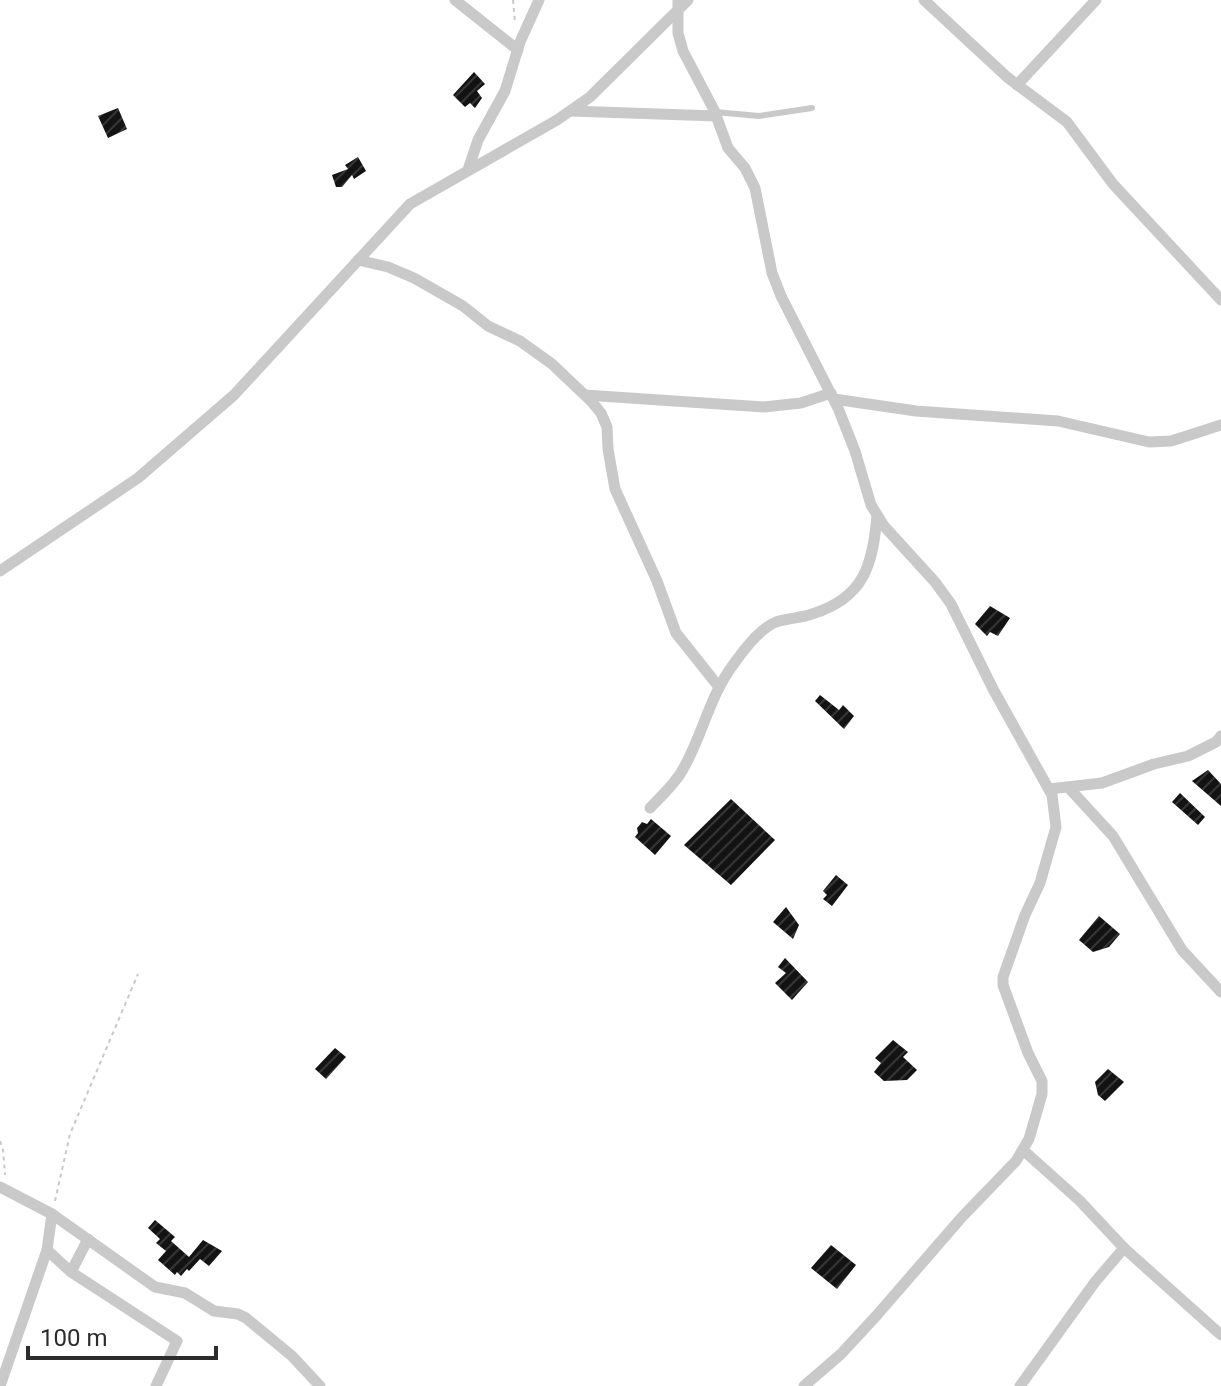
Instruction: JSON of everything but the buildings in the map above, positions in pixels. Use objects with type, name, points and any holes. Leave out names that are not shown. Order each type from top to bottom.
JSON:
[{"type":"street","points":[[455,0],[518,50]]},
{"type":"street","points":[[468,170],[478,140],[505,91],[539,0]]},
{"type":"street","points":[[0,571],[58,529],[123,489],[234,395],[410,204],[528,138],[590,97],[677,5],[688,0]]},
{"type":"street","points":[[924,0],[1017,85],[1067,122],[1113,184],[1221,300]]},
{"type":"street","points":[[1017,85],[1096,0]]},
{"type":"street","points":[[677,5],[683,51],[716,114],[728,148],[745,168],[755,188],[762,232],[781,296],[832,396],[855,451],[871,505],[900,546],[935,582],[951,604],[993,689],[1049,789],[1055,807],[1056,827],[1040,883],[1003,977],[1022,1039],[1042,1081],[1038,1112],[1023,1150],[841,1354],[804,1386]]},
{"type":"street","points":[[570,111],[716,114]]},
{"type":"street","points":[[358,260],[388,267],[414,278],[454,300],[493,330],[520,341],[543,357],[601,413],[607,427],[615,489],[657,581],[676,633],[719,687]]},
{"type":"street","points":[[585,395],[764,407],[832,396],[916,411],[1058,421],[1149,442],[1171,441],[1221,425]]},
{"type":"street","points":[[650,808],[683,770],[719,687],[732,666],[769,626],[835,606],[848,597],[871,560],[877,514]]},
{"type":"street","points":[[1049,789],[1102,783],[1154,764],[1188,756],[1216,742],[1221,736]]},
{"type":"street","points":[[1069,788],[1113,836],[1182,950],[1221,992]]},
{"type":"street","points":[[1023,1150],[1080,1201],[1124,1248],[1221,1335]]},
{"type":"street","points":[[0,1187],[52,1214],[155,1287],[185,1293],[214,1311],[246,1318],[292,1356],[320,1386]]},
{"type":"street","points":[[0,1386],[47,1250],[52,1214]]},
{"type":"street","points":[[71,1272],[88,1239]]},
{"type":"street","points":[[1020,1386],[1095,1282],[1124,1248]]},
{"type":"street","points":[[47,1250],[71,1272],[177,1341],[156,1386]]},
{"type":"lane","points":[[716,114],[759,116],[812,108]]},
{"type":"path","points":[[52,1214],[70,1134],[138,974]]},
{"type":"path","points":[[0,1141],[4,1172],[14,1193]]}]
